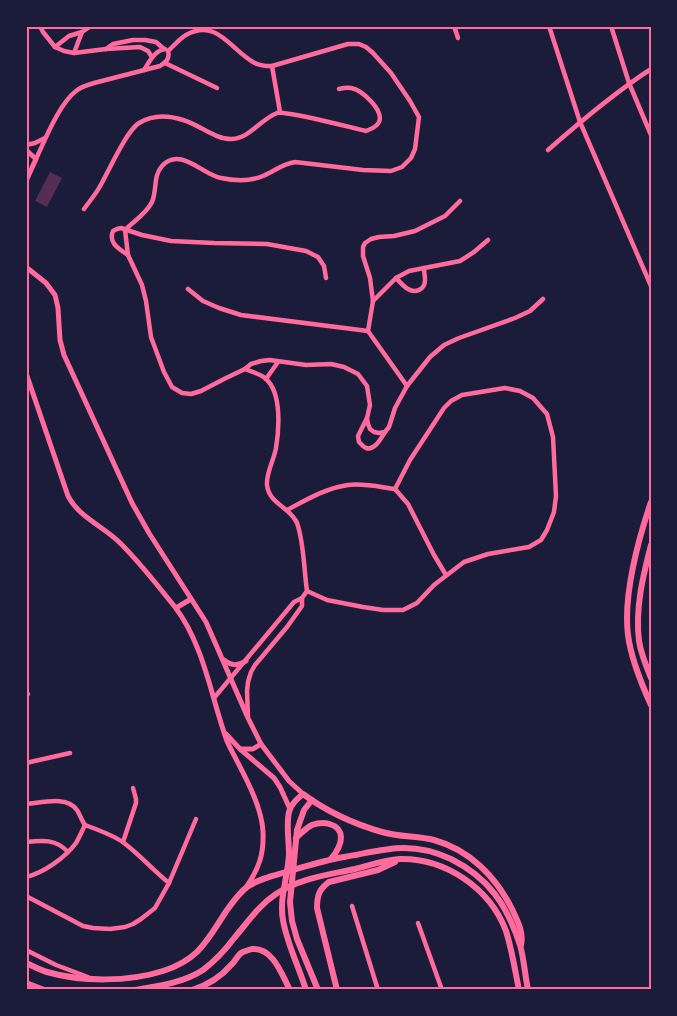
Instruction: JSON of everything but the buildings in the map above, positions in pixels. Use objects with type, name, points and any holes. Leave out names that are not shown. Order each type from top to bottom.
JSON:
[{"type":"main road","points":[[651,502],[638,545],[626,606],[628,636],[632,653],[644,691],[651,705]]},
{"type":"main road","points":[[651,545],[640,594],[638,619],[639,641],[651,678]]},
{"type":"main road","points":[[306,990],[288,939],[282,910],[282,898],[289,856],[288,816],[293,804],[303,794],[331,812],[365,827],[383,833],[435,840],[459,850],[476,862],[494,879],[505,896],[521,930],[520,946]]},
{"type":"main road","points":[[312,800],[304,810],[297,830],[290,902],[292,921],[297,938],[318,990]]},
{"type":"main road","points":[[296,838],[306,829],[318,823],[325,823],[336,828],[340,832],[341,838],[337,852],[331,859]]},
{"type":"main road","points":[[26,963],[60,975],[94,979],[115,979],[163,971],[197,953],[207,942],[235,899],[246,888],[259,880],[331,859],[404,848],[424,850],[441,855],[460,864],[493,890],[503,904],[520,946],[528,990]]},
{"type":"main road","points":[[337,990],[317,908],[319,892],[329,882],[378,870],[401,859]]},
{"type":"main road","points":[[134,990],[179,981],[204,969],[223,952],[254,914],[278,892],[295,884],[321,876],[387,860],[401,859],[421,860],[454,872],[472,884],[484,896],[494,909],[505,930],[512,950],[519,990]]},
{"type":"main road","points":[[192,990],[220,977],[242,953],[251,949],[260,949],[268,954],[278,965],[290,990]]},
{"type":"main road","points":[[26,983],[44,990]]},
{"type":"street","points":[[40,26],[55,47],[74,54],[106,49],[140,47],[148,51],[152,58]]},
{"type":"street","points":[[55,47],[69,36],[82,32],[91,26]]},
{"type":"street","points":[[454,26],[458,38]]},
{"type":"street","points":[[549,26],[580,122],[651,286]]},
{"type":"street","points":[[611,26],[629,83],[651,135]]},
{"type":"street","points":[[124,230],[152,203],[157,173],[167,161],[183,160],[193,163],[205,172],[219,178],[238,181],[262,176],[285,164],[295,162],[363,170],[391,171],[402,166],[411,158],[415,149],[419,117],[391,72],[366,47],[359,44],[348,44],[272,66],[264,66],[254,63],[222,36],[212,31],[197,30],[166,50],[160,49],[144,70]]},
{"type":"street","points":[[74,54],[82,32]]},
{"type":"street","points":[[26,181],[28,169],[36,159],[61,110],[76,91],[94,83],[153,68],[164,63],[169,55],[156,42],[145,40],[113,44],[106,49]]},
{"type":"street","points":[[164,63],[217,88]]},
{"type":"street","points":[[272,66],[280,112]]},
{"type":"street","points":[[548,150],[629,83],[651,69]]},
{"type":"street","points":[[84,210],[98,190],[127,136],[137,124],[150,118],[167,116],[184,120],[230,140],[240,138],[262,121],[280,112],[366,131],[375,127],[379,122],[380,116],[377,108],[367,98],[352,88],[339,89]]},
{"type":"street","points":[[26,145],[46,137]]},
{"type":"street","points":[[26,150],[36,159]]},
{"type":"street","points":[[407,386],[368,331],[374,301],[370,278],[363,256],[363,247],[371,239],[394,236],[415,230],[445,216],[460,201]]},
{"type":"street","points":[[128,255],[114,245],[112,239],[114,231],[117,229],[171,241],[214,244],[267,244],[306,251],[318,257],[324,266],[326,278]]},
{"type":"street","points":[[124,230],[128,255],[142,284],[151,337],[164,372],[172,387],[182,393],[201,392],[251,364],[260,361],[270,360],[306,365],[331,364],[344,367],[358,374],[368,386],[370,405],[367,418],[358,436],[359,442],[366,448],[371,448],[376,444],[389,427],[395,408],[407,386],[430,357],[444,345],[530,312],[544,299]]},
{"type":"street","points":[[374,301],[396,278],[409,271],[460,261],[488,240]]},
{"type":"street","points":[[26,267],[46,283],[55,296],[58,308],[60,340],[64,355],[132,503],[206,622],[261,744],[289,781],[303,794]]},
{"type":"street","points":[[396,278],[407,289],[417,291],[423,286],[425,281],[424,268]]},
{"type":"street","points":[[188,290],[203,301],[241,315],[368,331]]},
{"type":"street","points":[[266,379],[278,362]]},
{"type":"street","points":[[214,698],[294,602],[302,598],[307,591],[296,522],[287,510],[277,504],[270,495],[267,485],[276,448],[278,425],[277,402],[274,390],[266,379],[245,369]]},
{"type":"street","points":[[26,373],[72,503],[85,517],[116,539],[129,552],[176,608],[195,641],[228,742],[248,783],[260,814],[263,846],[257,871],[246,888]]},
{"type":"street","points":[[307,591],[327,600],[363,608],[403,610],[417,603],[434,585],[464,562],[488,554],[529,547],[541,540],[554,512],[556,496],[553,437],[547,414],[533,398],[520,391],[505,388],[457,398],[444,408],[410,460],[394,489]]},
{"type":"street","points":[[367,418],[370,429],[379,433],[385,432]]},
{"type":"street","points":[[287,510],[333,488],[349,484],[394,489],[408,504],[446,575]]},
{"type":"street","points":[[248,718],[247,691],[251,672],[302,606],[302,598]]},
{"type":"street","points":[[176,608],[191,599]]},
{"type":"street","points":[[223,660],[233,665],[246,661]]},
{"type":"street","points":[[225,734],[274,778],[290,809]]},
{"type":"street","points":[[240,749],[253,748],[261,744]]},
{"type":"street","points":[[26,763],[70,753]]},
{"type":"street","points":[[123,842],[136,803],[133,788]]},
{"type":"street","points":[[26,804],[61,802],[69,804],[77,809],[84,825],[76,843],[68,852],[42,871],[26,877]]},
{"type":"street","points":[[26,896],[82,926],[110,929],[133,924],[155,908],[169,884],[196,819]]},
{"type":"street","points":[[84,825],[123,842],[169,884]]},
{"type":"street","points":[[26,842],[52,841],[68,852]]},
{"type":"street","points":[[352,906],[378,990]]},
{"type":"street","points":[[418,923],[442,990]]},
{"type":"street","points":[[26,950],[56,965],[94,979]]}]
